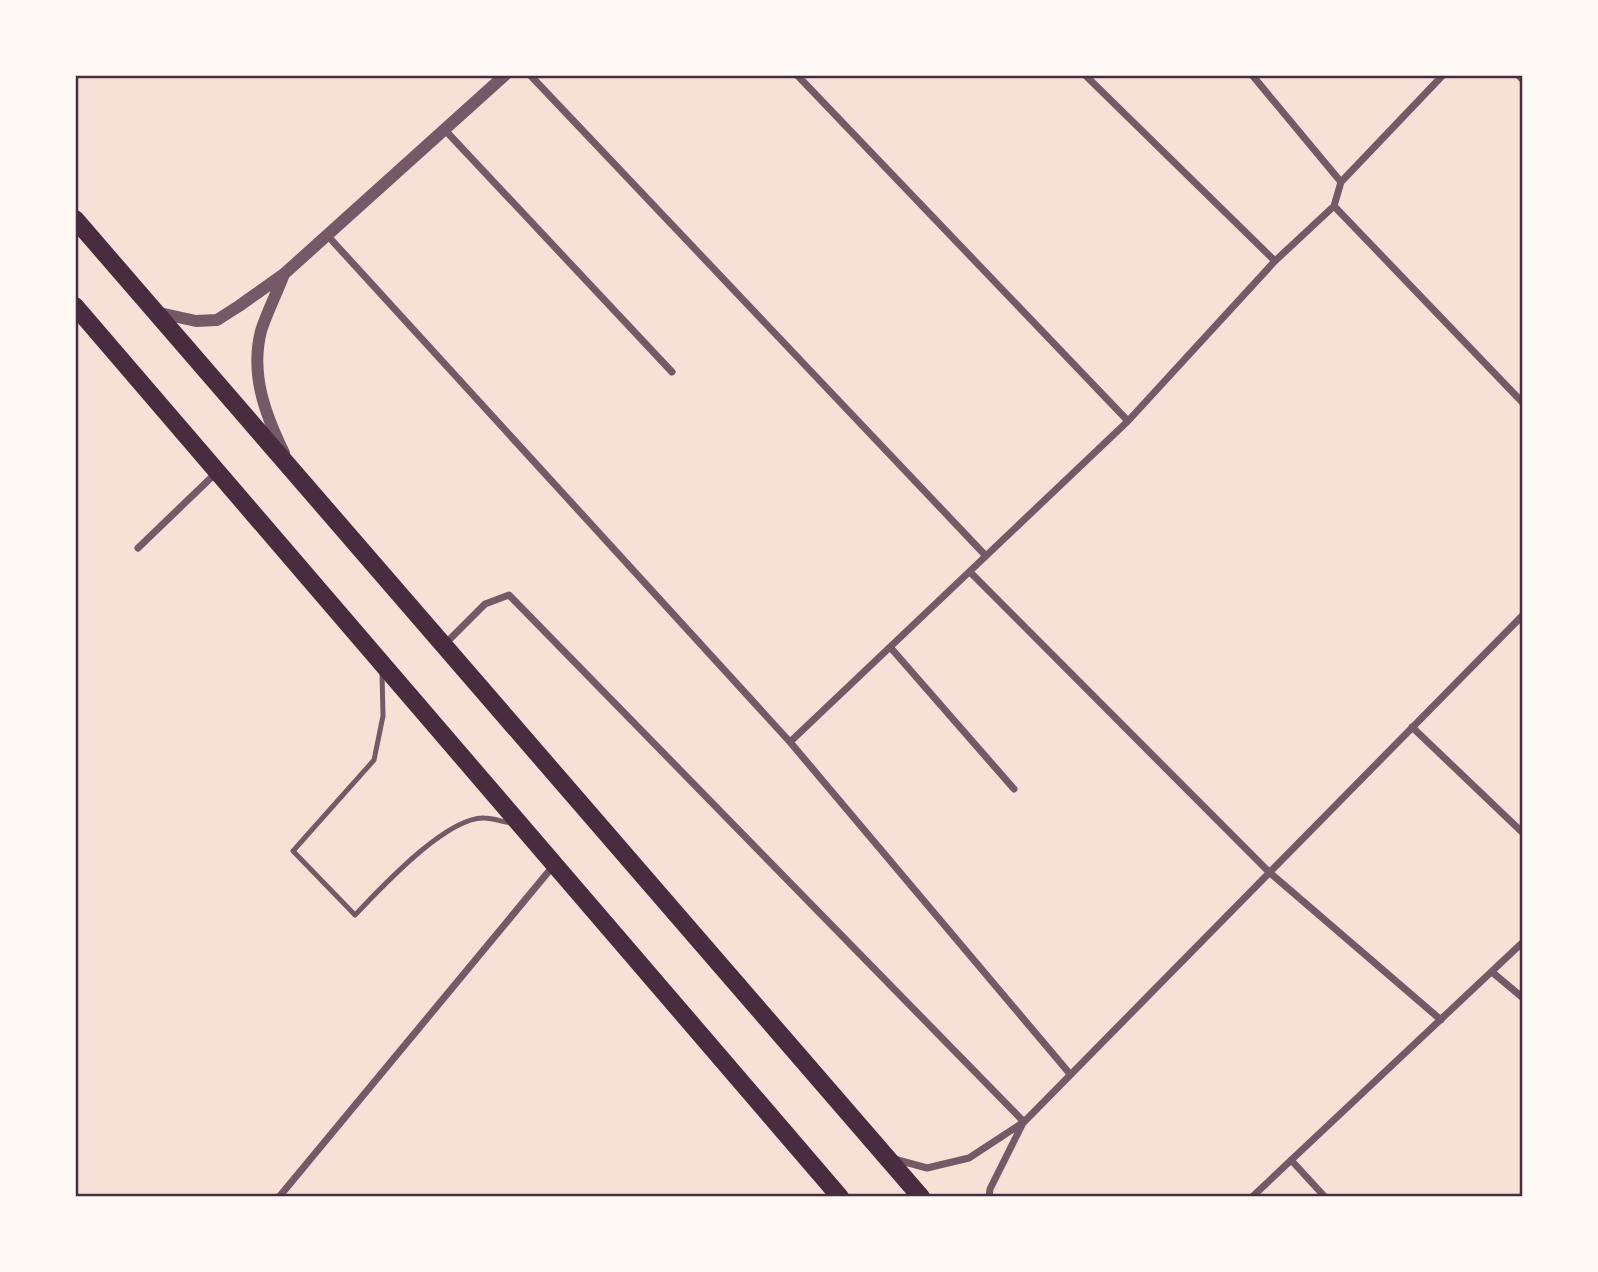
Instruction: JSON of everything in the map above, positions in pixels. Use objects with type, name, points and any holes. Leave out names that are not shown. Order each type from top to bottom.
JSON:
[{"type":"main road","points":[[75,219],[920,1197]]},
{"type":"main road","points":[[75,306],[841,1197]]},
{"type":"street","points":[[155,312],[196,321],[217,320],[284,274],[505,75]]},
{"type":"street","points":[[530,75],[986,556]]},
{"type":"street","points":[[797,75],[1128,421]]},
{"type":"street","points":[[1085,75],[1275,261]]},
{"type":"street","points":[[1252,75],[1341,182]]},
{"type":"street","points":[[790,742],[1128,421],[1275,261],[1334,206],[1341,182],[1443,75]]},
{"type":"street","points":[[1518,75],[1523,80]]},
{"type":"street","points":[[444,130],[672,372]]},
{"type":"street","points":[[1334,206],[1523,403]]},
{"type":"street","points":[[327,235],[790,742],[1070,1074]]},
{"type":"street","points":[[284,274],[261,331],[257,365],[261,399],[294,472]]},
{"type":"street","points":[[138,548],[218,472]]},
{"type":"street","points":[[970,572],[1269,872],[1441,1020]]},
{"type":"street","points":[[444,645],[485,604],[509,595],[1024,1122]]},
{"type":"street","points":[[886,1157],[927,1168],[970,1158],[1024,1122],[1523,615]]},
{"type":"street","points":[[890,647],[1014,789]]},
{"type":"street","points":[[1412,727],[1523,833]]},
{"type":"street","points":[[279,1197],[555,864]]},
{"type":"street","points":[[1252,1197],[1523,942]]},
{"type":"street","points":[[1492,972],[1523,998]]},
{"type":"street","points":[[989,1197],[990,1189],[1024,1122]]},
{"type":"street","points":[[1292,1160],[1325,1197]]},
{"type":"lane","points":[[382,663],[383,716],[374,761],[293,851],[355,915],[408,861],[450,829],[482,818],[521,825]]}]
